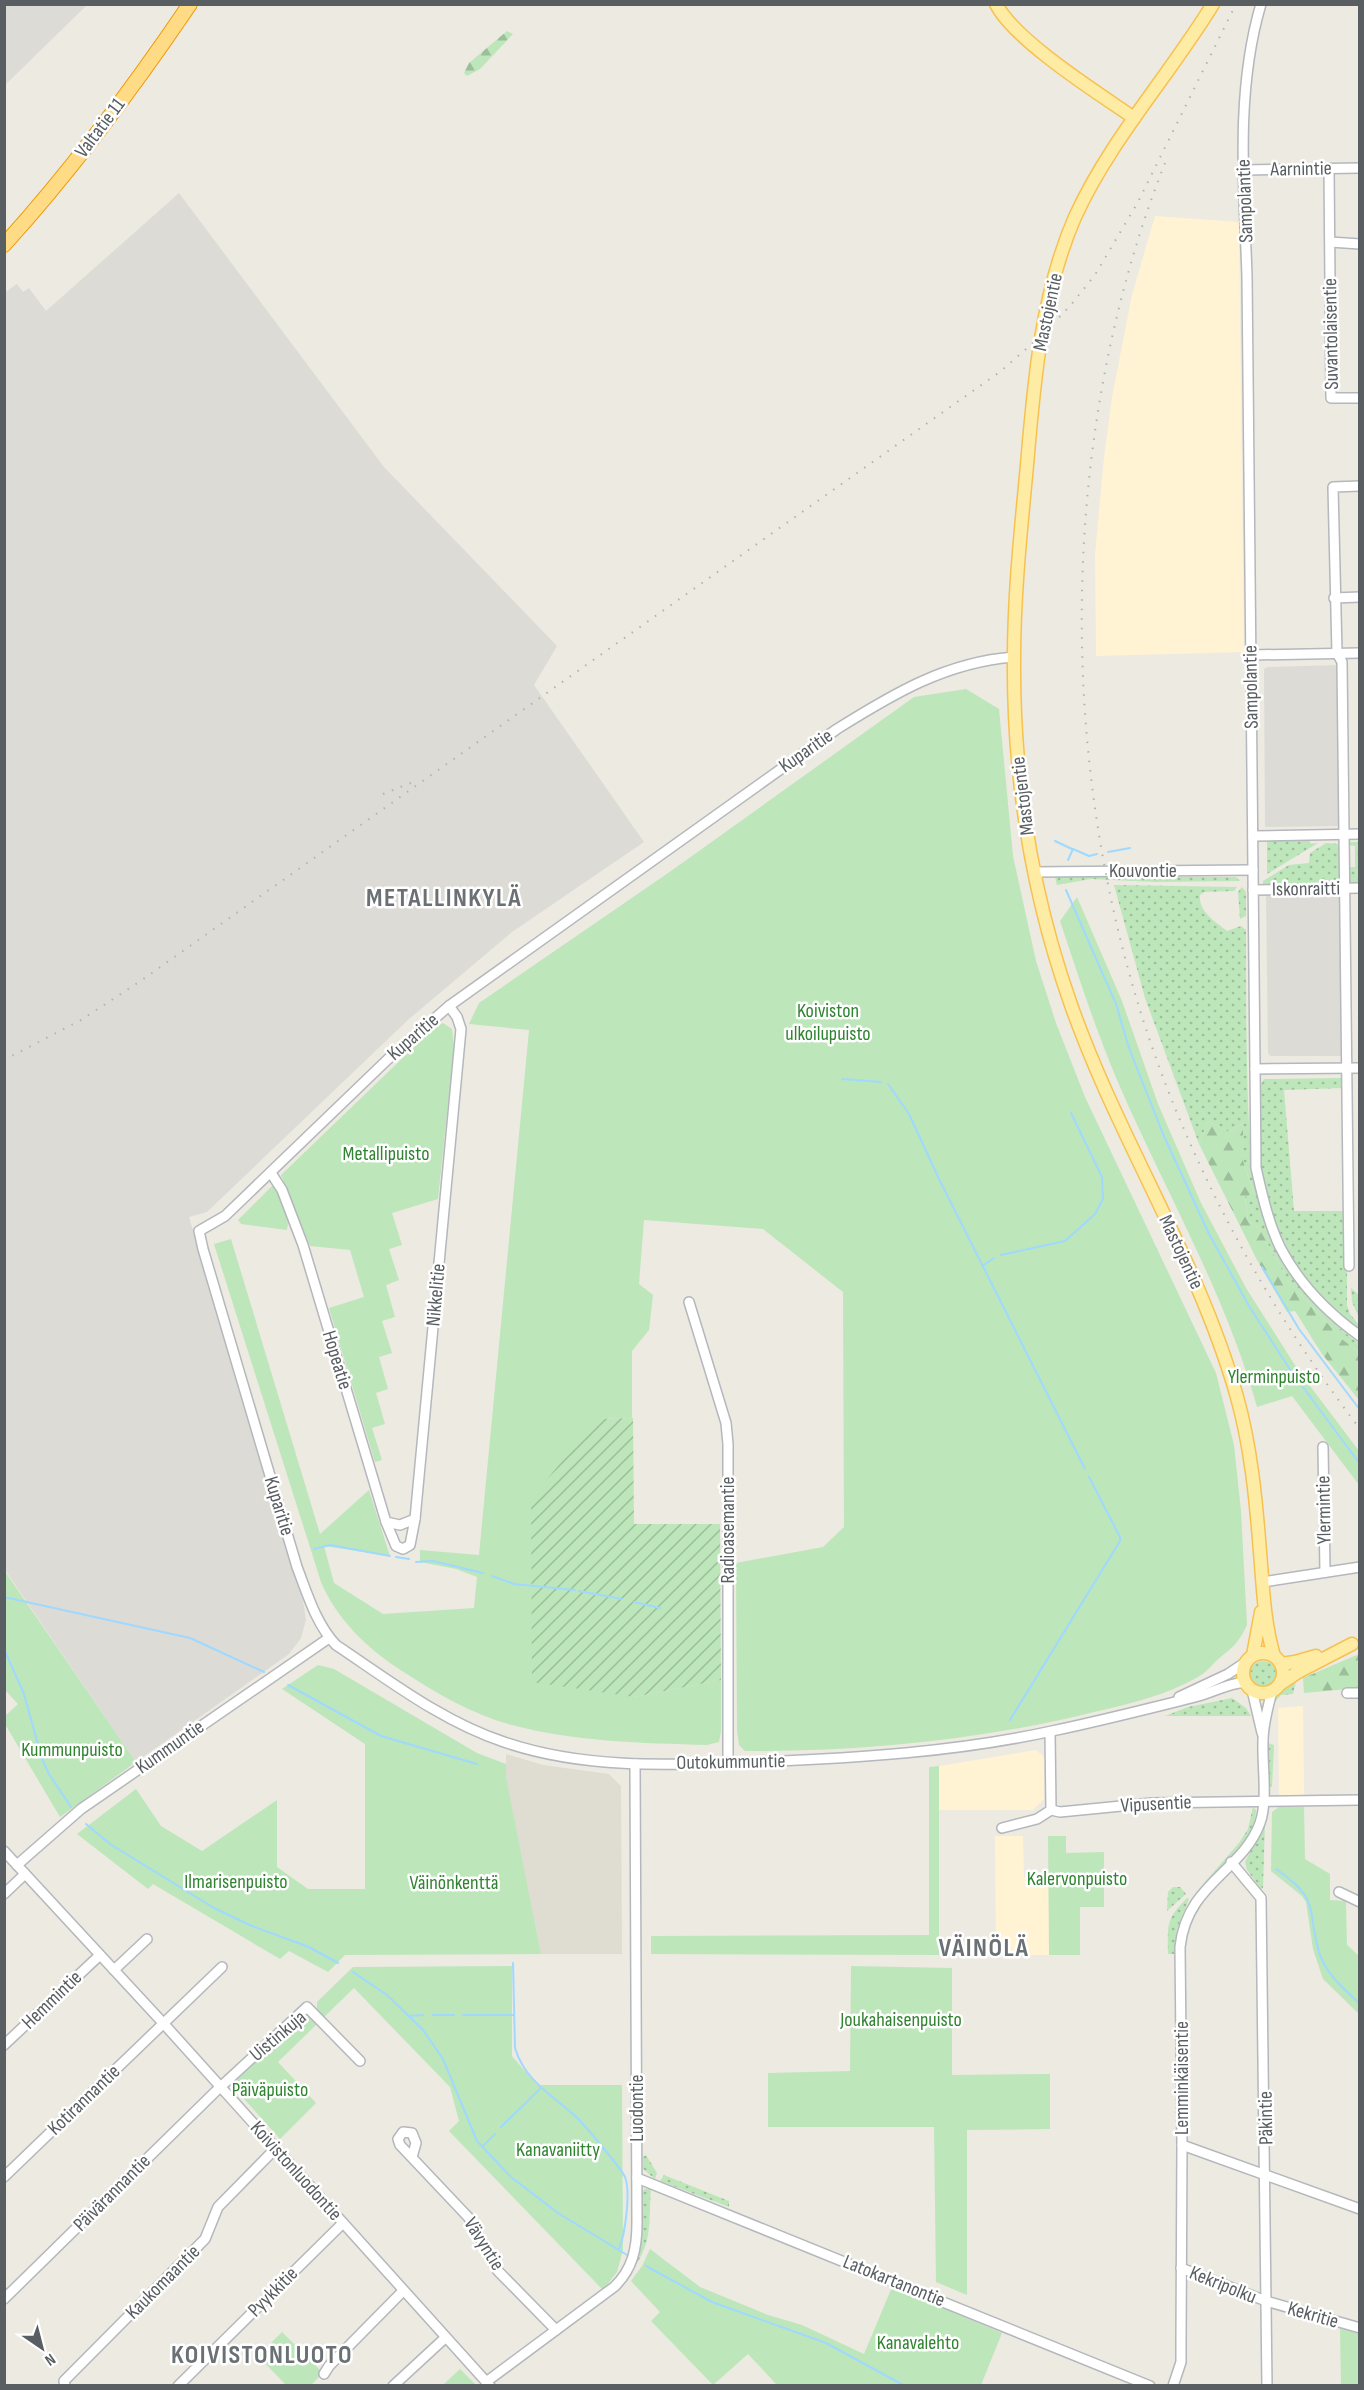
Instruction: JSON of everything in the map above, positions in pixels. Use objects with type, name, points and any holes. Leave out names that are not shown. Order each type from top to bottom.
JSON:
[{"type":"highway","name":"Valtatie 11","points":[[4,245],[98,132],[157,53],[190,4]]},
{"type":"main road","points":[[996,4],[1012,24],[1038,49],[1134,118]]},
{"type":"main road","name":"Mastojentie","points":[[1214,4],[1134,118],[1093,184],[1075,218],[1050,296],[1041,336],[1030,422],[1014,657],[1017,743],[1026,831],[1034,872],[1048,934],[1071,1006],[1110,1101],[1207,1309],[1238,1398],[1255,1488],[1269,1640],[1277,1660]]},
{"type":"main road","name":"Mastojentie","points":[[1250,1659],[1257,1641],[1263,1588]]},
{"type":"main road","points":[[1356,1643],[1298,1672],[1276,1688],[1262,1694],[1248,1686],[1242,1672],[1250,1659],[1264,1653],[1277,1660],[1295,1662],[1356,1643]]},
{"type":"main road","points":[[1276,1688],[1283,1674],[1277,1660]]},
{"type":"street","name":"Sampolantie","points":[[1262,4],[1253,36],[1245,92],[1243,170],[1247,276],[1256,1168],[1266,1208],[1281,1247],[1307,1287],[1336,1319],[1359,1336]]},
{"type":"street","name":"Suvantolaisentie","points":[[1329,168],[1330,398],[1359,398]]},
{"type":"street","name":"Aarnintie","points":[[1243,170],[1359,168]]},
{"type":"street","points":[[1330,242],[1359,244]]},
{"type":"street","points":[[1349,1266],[1342,662],[1337,653],[1334,598],[1333,487],[1359,486]]},
{"type":"street","points":[[1334,598],[1359,597]]},
{"type":"street","points":[[1251,655],[1359,653]]},
{"type":"street","name":"Kuparitie","points":[[329,1638],[312,1607],[297,1567],[203,1249],[200,1231],[225,1216],[387,1060],[449,1006],[837,729],[894,693],[935,674],[996,658],[1014,657]]},
{"type":"street","points":[[1253,836],[1359,834]]},
{"type":"street","name":"Kouvontie","points":[[1034,872],[1253,870]]},
{"type":"street","name":"Iskonraitti","points":[[1253,890],[1359,888]]},
{"type":"street","name":"Nikkelitie","points":[[386,1522],[396,1546],[403,1548],[411,1545],[460,1029],[457,1017],[449,1006]]},
{"type":"street","points":[[1255,1069],[1359,1068]]},
{"type":"street","name":"Hopeatie","points":[[271,1173],[282,1190],[303,1245],[386,1522]]},
{"type":"street","name":"Radioasemantie","points":[[689,1302],[726,1423],[728,1444],[728,1763]]},
{"type":"street","name":"Ylermintie","points":[[1323,1447],[1324,1572]]},
{"type":"street","points":[[386,1522],[400,1525],[415,1519]]},
{"type":"street","name":"Ylermintie","points":[[1263,1588],[1324,1572],[1359,1567]]},
{"type":"street","name":"Kummuntie","points":[[17,1865],[81,1809],[329,1638]]},
{"type":"street","name":"Outokummuntie","points":[[329,1638],[336,1645],[429,1706],[482,1734],[542,1753],[635,1764],[728,1763],[921,1752],[1050,1732],[1199,1696],[1231,1683],[1248,1686]]},
{"type":"street","name":"Outokummuntie","points":[[1161,1705],[1228,1674],[1250,1659]]},
{"type":"street","points":[[1248,1686],[1263,1738]]},
{"type":"street","points":[[1262,1798],[1263,1738],[1276,1688]]},
{"type":"street","points":[[1347,1693],[1359,1693]]},
{"type":"street","points":[[1002,1828],[1037,1819],[1051,1810],[1050,1732]]},
{"type":"street","name":"Luodontie","points":[[488,2384],[614,2287],[629,2268],[635,2254],[637,2178],[635,1764]]},
{"type":"street","name":"Vipusentie","points":[[1051,1810],[1060,1812],[1152,1803],[1262,1798],[1359,1800]]},
{"type":"street","name":"Lemminkäisentie","points":[[1173,2385],[1180,2362],[1182,2145],[1180,1947],[1182,1928],[1209,1884],[1251,1838],[1259,1823],[1262,1798]]},
{"type":"street","name":"Koivistonluodontie","points":[[4,1851],[164,2024],[488,2384]]},
{"type":"street","name":"Päkintie","points":[[1231,1862],[1262,1898],[1268,2385]]},
{"type":"street","points":[[4,1894],[26,1874]]},
{"type":"street","points":[[1339,1892],[1359,1902]]},
{"type":"street","points":[[114,1970],[147,1939]]},
{"type":"street","name":"Hemmintie","points":[[4,2045],[100,1955]]},
{"type":"street","name":"Kotirannantie","points":[[4,2177],[222,1967]]},
{"type":"street","name":"Uistinkuja","points":[[220,2087],[307,2007],[360,2061]]},
{"type":"street","name":"Päivärannantie","points":[[4,2299],[220,2087]]},
{"type":"street","points":[[1182,2145],[1359,2209]]},
{"type":"street","name":"Kaukomaantie","points":[[64,2383],[205,2239],[218,2207],[275,2149]]},
{"type":"street","name":"Vävyntie","points":[[412,2157],[469,2218],[498,2271],[556,2330]]},
{"type":"street","name":"Latokartanontie","points":[[637,2178],[1150,2385]]},
{"type":"street","name":"Pyykkitie","points":[[177,2385],[343,2223]]},
{"type":"street","name":"Kekripolku","points":[[1181,2268],[1266,2301]]},
{"type":"street","points":[[324,2374],[329,2366],[403,2291]]},
{"type":"street","name":"Kekritie","points":[[1266,2301],[1359,2328]]},
{"type":"street","points":[[393,2385],[445,2338]]},
{"type":"shaded area","points":[[5,4],[87,4],[87,5],[5,85]]},
{"type":"shaded area","points":[[179,193],[384,467],[557,646],[534,685],[644,842],[512,932],[409,1019],[207,1212],[189,1217],[303,1601],[306,1620],[301,1638],[289,1654],[136,1762],[5,1570],[4,293],[17,284],[23,292],[29,288],[46,311]]},
{"type":"shaded area","points":[[1155,216],[1239,222],[1244,652],[1096,656],[1095,555],[1112,397],[1132,295]]},
{"type":"shaded area","points":[[1339,665],[1341,826],[1265,827],[1264,669],[1267,667]]},
{"type":"shaded area","points":[[1340,894],[1342,1056],[1270,1056],[1268,1053],[1266,895]]},
{"type":"shaded area","points":[[1303,1706],[1304,1795],[1279,1795],[1278,1708]]},
{"type":"shaded area","points":[[1036,1750],[1044,1757],[1044,1799],[1033,1810],[938,1810],[939,1766]]},
{"type":"shaded area","points":[[506,1754],[543,1765],[609,1774],[621,1786],[622,1954],[541,1954],[506,1779]]},
{"type":"shaded area","points":[[995,1836],[1023,1836],[1024,1877],[1049,1876],[1049,1955],[996,1955]]},
{"type":"green space","points":[[507,31],[513,34],[480,69],[467,76],[464,73],[469,63]]},
{"type":"green space","name":"Koiviston ulkoilupuisto","points":[[966,689],[999,709],[1013,856],[1036,961],[1056,1023],[1085,1097],[1216,1373],[1234,1445],[1241,1511],[1247,1625],[1234,1646],[1201,1675],[1161,1694],[1121,1706],[1052,1722],[965,1737],[833,1749],[745,1751],[739,1745],[737,1731],[736,1563],[823,1547],[844,1527],[843,1292],[763,1229],[644,1220],[639,1284],[653,1295],[649,1330],[632,1351],[632,1418],[596,1419],[634,1697],[721,1680],[719,1742],[707,1745],[609,1741],[560,1735],[497,1721],[455,1702],[415,1679],[377,1653],[345,1621],[328,1596],[321,1582],[214,1244],[231,1239],[320,1534],[369,1490],[390,1556],[324,1546],[334,1583],[383,1614],[474,1608],[477,1577],[456,1569],[420,1562],[420,1550],[479,1555],[529,1030],[469,1024],[479,1003],[671,871],[914,697]]},
{"type":"green space","points":[[1310,840],[1310,844],[1318,843],[1267,874],[1267,841]]},
{"type":"green space","points":[[1348,842],[1359,842],[1359,885],[1348,883],[1348,867],[1355,867],[1355,846],[1348,845]]},
{"type":"green space","points":[[1326,843],[1340,844],[1341,884],[1266,887],[1263,884],[1263,881],[1289,865],[1309,863],[1310,853]]},
{"type":"green space","points":[[1055,877],[1236,877],[1240,881],[1156,882],[1091,879],[1057,885]]},
{"type":"green space","points":[[1114,885],[1237,887],[1234,891],[1204,892],[1200,895],[1200,901],[1209,916],[1227,931],[1241,926],[1246,930],[1249,1120],[1253,1173],[1260,1208],[1272,1241],[1288,1271],[1320,1310],[1359,1343],[1359,1352],[1343,1340],[1288,1281],[1259,1228],[1248,1221],[1245,1196],[1254,1193],[1243,1161],[1243,1123],[1229,1132],[1208,1121],[1199,1144],[1145,998]]},
{"type":"green space","points":[[1242,887],[1246,892],[1246,916],[1240,919],[1238,892]]},
{"type":"green space","name":"Ylerminpuisto","points":[[1077,897],[1122,1001],[1158,1104],[1201,1203],[1246,1288],[1298,1370],[1359,1451],[1359,1485],[1292,1396],[1257,1407],[1244,1364],[1211,1282],[1135,1121],[1101,1041],[1060,921]]},
{"type":"green space","name":"Metallipuisto","points":[[443,1023],[452,1029],[454,1047],[438,1199],[392,1213],[402,1245],[389,1249],[399,1280],[386,1285],[395,1317],[382,1321],[392,1353],[379,1357],[388,1389],[376,1393],[385,1424],[372,1428],[382,1460],[375,1462],[329,1308],[364,1297],[350,1250],[310,1246],[281,1175],[435,1027]]},
{"type":"green space","points":[[1341,1078],[1343,1088],[1284,1090],[1294,1211],[1344,1211],[1347,1215],[1347,1305],[1350,1314],[1359,1325],[1359,1331],[1325,1301],[1286,1246],[1270,1204],[1261,1158],[1261,1084],[1264,1079]]},
{"type":"green space","points":[[1208,1121],[1229,1132],[1243,1123],[1243,1161],[1254,1193],[1245,1197],[1248,1221],[1259,1228],[1288,1281],[1343,1340],[1359,1352],[1359,1400],[1322,1354],[1295,1311],[1287,1312],[1257,1260],[1199,1144]]},
{"type":"green space","points":[[273,1185],[277,1188],[288,1223],[287,1230],[241,1224],[238,1220]]},
{"type":"green space","points":[[1351,1288],[1359,1295],[1359,1318],[1352,1302]]},
{"type":"green space","points":[[633,1418],[634,1524],[720,1524],[721,1680],[634,1697],[532,1682],[531,1499],[596,1419]]},
{"type":"green space","name":"Kummunpuisto","points":[[4,1570],[136,1762],[60,1817],[5,1724],[5,1716],[18,1704],[5,1690]]},
{"type":"green space","points":[[1359,1654],[1359,1688],[1304,1693],[1303,1678]]},
{"type":"green space","points":[[1263,1661],[1272,1665],[1276,1674],[1272,1683],[1263,1687],[1254,1683],[1250,1674],[1254,1665]]},
{"type":"green space","points":[[318,1665],[334,1669],[477,1753],[506,1764],[506,1777],[541,1954],[345,1955],[328,1972],[289,1951],[280,1959],[153,1884],[148,1889],[77,1834],[136,1789],[161,1826],[202,1851],[277,1800],[277,1867],[308,1889],[365,1889],[365,1744],[282,1689]]},
{"type":"green space","points":[[1297,1677],[1293,1694],[1281,1695],[1272,1705],[1276,1696]]},
{"type":"green space","points":[[1232,1698],[1246,1708],[1251,1716],[1165,1716],[1188,1707]]},
{"type":"green space","points":[[1268,1743],[1274,1745],[1272,1787],[1268,1787]]},
{"type":"green space","points":[[939,1766],[939,1955],[651,1954],[651,1936],[929,1935],[929,1767]]},
{"type":"green space","points":[[1253,1807],[1256,1810],[1255,1821],[1243,1843],[1197,1891],[1239,1843],[1248,1829]]},
{"type":"green space","points":[[1279,1807],[1304,1807],[1305,1859],[1330,1874],[1330,1900],[1346,1901],[1347,1945],[1359,1956],[1359,2014],[1323,1979],[1313,1949],[1306,1902],[1302,1896],[1271,1871],[1272,1812]]},
{"type":"green space","points":[[1265,1822],[1263,1888],[1261,1889],[1247,1870],[1245,1862]]},
{"type":"green space","name":"Kalervonpuisto","points":[[1048,1836],[1066,1836],[1066,1853],[1104,1852],[1104,1907],[1080,1907],[1080,1955],[1049,1955]]},
{"type":"green space","points":[[1173,1887],[1180,1887],[1186,1894],[1167,1911],[1168,1892]]},
{"type":"green space","points":[[1187,1898],[1189,1899],[1177,1929],[1174,1954],[1168,1954],[1169,1923]]},
{"type":"green space","name":"Kanavaniitty","points":[[512,1966],[512,2056],[537,2085],[622,2085],[623,2250],[617,2272],[603,2290],[449,2131],[459,2121],[450,2087],[354,1988],[324,2017],[317,2010],[317,2002],[353,1967]]},
{"type":"green space","name":"Joukahaisenpuisto","points":[[851,1966],[952,1968],[952,2075],[1050,2074],[1050,2129],[967,2130],[967,2295],[936,2282],[934,2127],[768,2127],[768,2073],[850,2071]]},
{"type":"green space","name":"Päiväpuisto","points":[[302,2017],[310,2017],[317,2024],[278,2062],[316,2103],[280,2139],[238,2092],[235,2085],[238,2079]]},
{"type":"green space","points":[[646,2155],[657,2173],[655,2179],[643,2169],[643,2157]]},
{"type":"green space","points":[[664,2175],[729,2201],[729,2207],[660,2181]]},
{"type":"green space","points":[[651,2188],[646,2243],[643,2253],[629,2276],[640,2251],[641,2195],[644,2189]]},
{"type":"green space","name":"Kanavalehto","points":[[650,2249],[700,2287],[768,2315],[802,2325],[864,2354],[892,2287],[1002,2333],[981,2385],[777,2385],[748,2354],[713,2385],[651,2321],[660,2312],[631,2281],[642,2266]]},
{"type":"green space","points":[[1340,2328],[1359,2334],[1359,2385],[1341,2385]]},
{"type":"green space","points":[[282,2332],[323,2373],[311,2385],[286,2385],[258,2356]]},
{"type":"green space","points":[[460,2369],[476,2385],[443,2385]]},
{"type":"waterway","points":[[1055,841],[1072,849]]},
{"type":"waterway","points":[[1108,852],[1130,848]]},
{"type":"waterway","points":[[1068,860],[1073,849],[1089,856],[1097,854]]},
{"type":"waterway","points":[[1066,890],[1116,1004],[1129,1048],[1163,1134],[1209,1234],[1249,1306],[1291,1371],[1360,1464]]},
{"type":"waterway","points":[[842,1079],[881,1082]]},
{"type":"waterway","points":[[888,1084],[909,1114],[939,1179],[1085,1469]]},
{"type":"waterway","points":[[1001,1255],[1065,1241],[1095,1214],[1103,1199],[1102,1177],[1071,1113]]},
{"type":"waterway","points":[[982,1266],[994,1258]]},
{"type":"waterway","points":[[1262,1267],[1299,1329],[1360,1410]]},
{"type":"waterway","points":[[1010,1720],[1120,1541],[1089,1477]]},
{"type":"waterway","points":[[314,1549],[330,1545],[390,1556]]},
{"type":"waterway","points":[[396,1557],[409,1559]]},
{"type":"waterway","points":[[416,1562],[433,1561],[483,1573]]},
{"type":"waterway","points":[[492,1576],[514,1584],[575,1590]]},
{"type":"waterway","points":[[579,1591],[622,1599]]},
{"type":"waterway","points":[[4,1597],[190,1638],[264,1672]]},
{"type":"waterway","points":[[634,1602],[660,1608]]},
{"type":"waterway","points":[[4,1649],[24,1694],[42,1759],[71,1807]]},
{"type":"waterway","points":[[288,1685],[381,1736],[477,1764]]},
{"type":"waterway","points":[[86,1824],[110,1844],[214,1908],[252,1926],[309,1947],[338,1963]]},
{"type":"waterway","points":[[1276,1869],[1306,1897],[1322,1960],[1336,1980],[1360,2004]]},
{"type":"waterway","points":[[513,1963],[515,2048],[519,2059],[532,2078],[586,2127],[625,2177],[627,2184],[626,2213],[619,2249]]},
{"type":"waterway","points":[[353,1972],[387,1995],[423,2030],[443,2059],[477,2141],[511,2177],[558,2213],[627,2255]]},
{"type":"waterway","points":[[408,2016],[423,2015]]},
{"type":"waterway","points":[[433,2015],[454,2015]]},
{"type":"waterway","points":[[463,2015],[514,2015]]},
{"type":"waterway","points":[[501,2127],[541,2088]]},
{"type":"waterway","points":[[483,2146],[495,2134]]},
{"type":"waterway","points":[[646,2266],[712,2302],[826,2343],[905,2386]]},
{"type":"railway","points":[[4,1060],[81,1020],[142,980],[1001,371],[1041,336],[1070,306],[1095,275],[1138,202],[1236,4]]},
{"type":"railway","points":[[1165,163],[1126,279],[1100,400],[1085,525],[1082,650],[1091,776],[1111,899],[1143,1019],[1186,1134],[1223,1212],[1264,1287],[1310,1359],[1360,1429]]},
{"type":"railway","points":[[383,794],[416,781]]},
{"type":"district","name":"METALLINKYLÄ","points":[[444,898]]},
{"type":"district","name":"VÄINÖLÄ","points":[[984,1948]]},
{"type":"district","name":"KOIVISTONLUOTO","points":[[262,2355]]},
{"type":"park label","name":"Ilmarisenpuisto","points":[[236,1882]]},
{"type":"park label","name":"Väinönkenttä","points":[[454,1883]]}]
